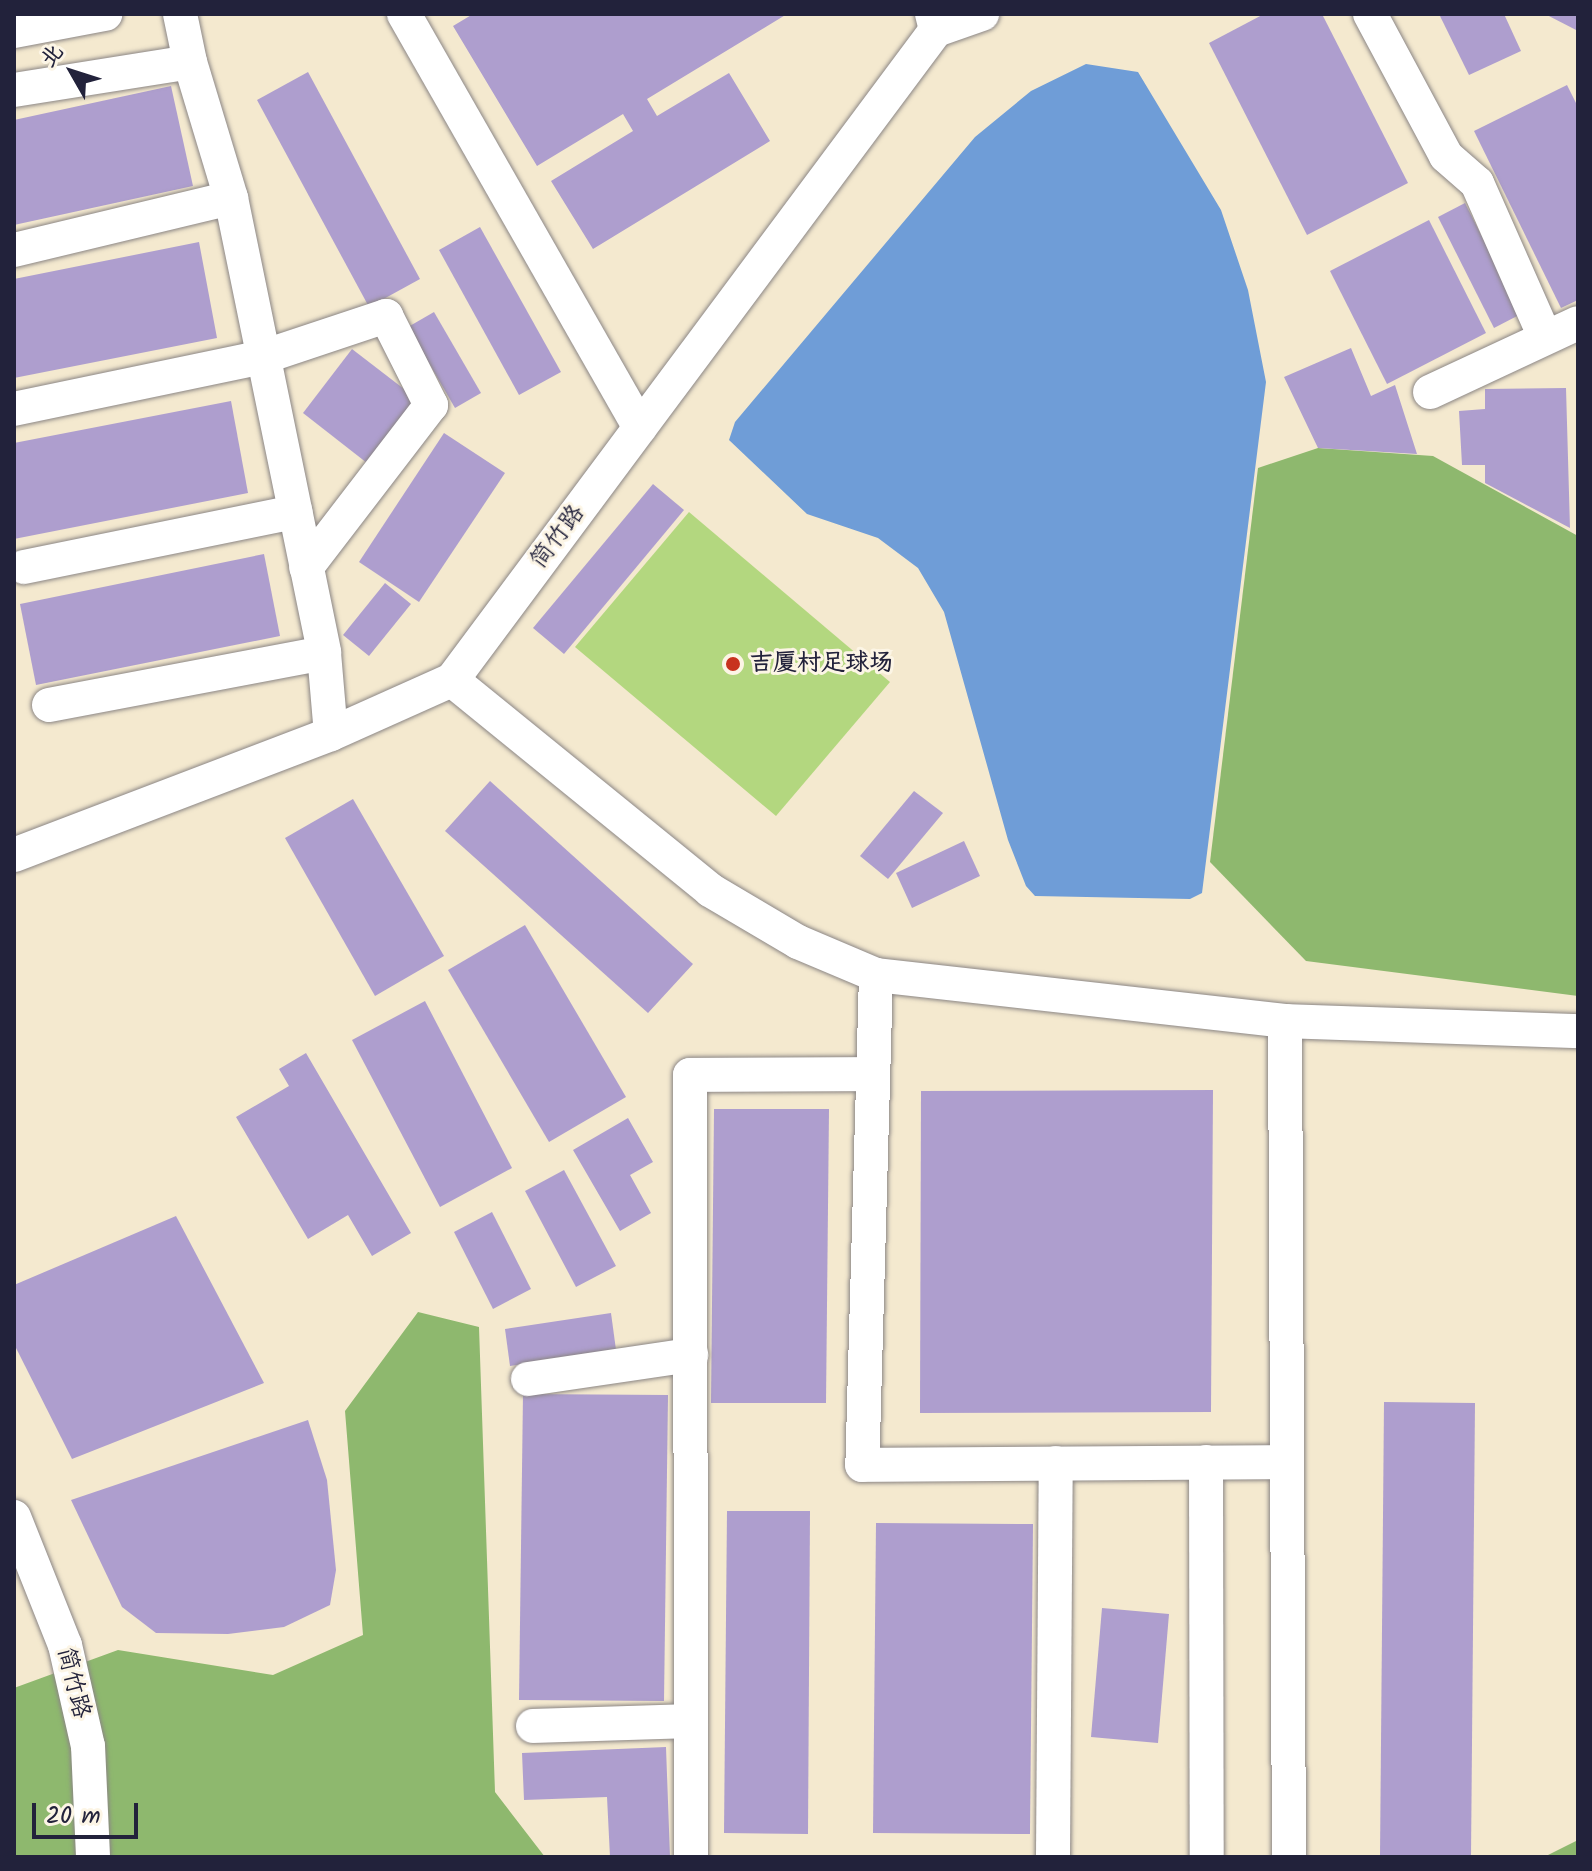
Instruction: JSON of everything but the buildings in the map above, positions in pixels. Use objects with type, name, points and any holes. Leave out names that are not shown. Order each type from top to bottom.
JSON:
[{"type":"street","points":[[14,31],[105,14]]},
{"type":"street","points":[[180,14],[190,62],[231,198],[324,653],[331,734]]},
{"type":"street","points":[[934,22],[982,14]]},
{"type":"street","points":[[1370,14],[1446,156],[1477,183],[1545,337]]},
{"type":"street","points":[[411,16],[640,427]]},
{"type":"street","name":"简竹路","points":[[14,855],[331,734],[452,680],[934,22]]},
{"type":"street","points":[[14,90],[190,62]]},
{"type":"street","points":[[14,250],[231,198]]},
{"type":"street","points":[[14,409],[263,357],[386,316],[431,405],[306,568]]},
{"type":"street","points":[[1430,392],[1578,323]]},
{"type":"street","points":[[24,567],[295,512]]},
{"type":"street","points":[[49,705],[324,653]]},
{"type":"street","points":[[452,680],[710,890],[798,942],[876,975],[1285,1021],[1578,1031]]},
{"type":"street","points":[[876,975],[862,1465],[1287,1462]]},
{"type":"street","points":[[1285,1021],[1289,1857]]},
{"type":"street","points":[[691,1857],[690,1075],[873,1074]]},
{"type":"street","points":[[528,1379],[691,1355]]},
{"type":"street","points":[[1206,1462],[1207,1857]]},
{"type":"street","points":[[1053,1857],[1056,1463]]},
{"type":"street","name":"简竹路","points":[[14,1517],[65,1645],[88,1746],[93,1857]]},
{"type":"street","points":[[533,1726],[691,1721]]},
{"type":"green space","points":[[1318,448],[1433,456],[1578,536],[1578,996],[1306,961],[1210,862],[1258,468]]},
{"type":"green space","name":"吉厦村足球场","points":[[689,512],[890,682],[776,816],[575,647]]},
{"type":"green space","points":[[418,1312],[479,1327],[495,1792],[545,1857],[14,1857],[14,1688],[118,1650],[273,1675],[363,1635],[345,1411]]},
{"type":"green space","points":[[1578,1840],[1578,1857],[1544,1857]]},
{"type":"water","points":[[1086,64],[1138,72],[1221,210],[1248,290],[1266,382],[1202,893],[1190,899],[1035,896],[1026,886],[1008,840],[944,612],[918,568],[878,538],[807,514],[729,440],[735,422],[975,137],[1031,91]]},
{"type":"place","name":"吉厦村足球场","points":[[733,664]]}]
